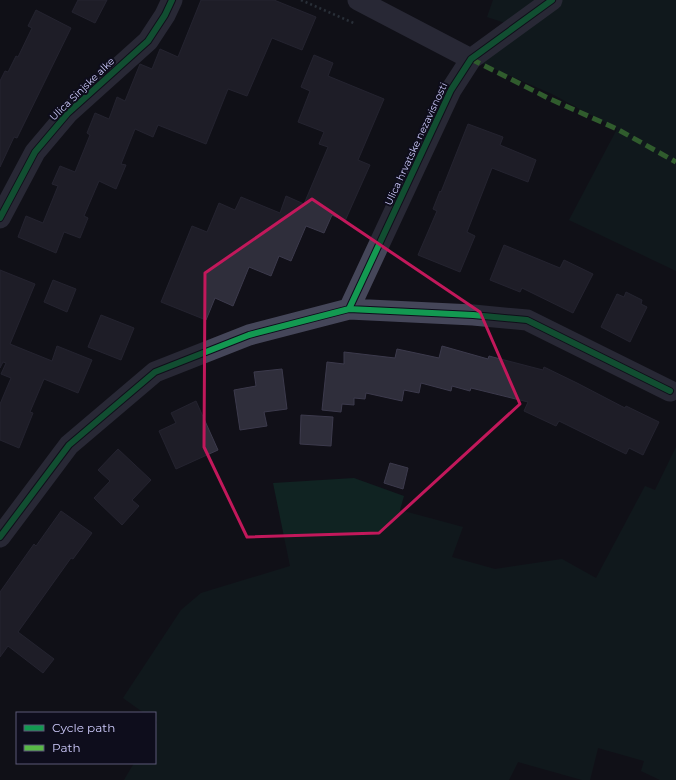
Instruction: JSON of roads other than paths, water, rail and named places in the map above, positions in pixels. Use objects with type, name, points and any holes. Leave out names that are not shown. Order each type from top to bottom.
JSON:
[{"type":"street","name":"Ulica Sinjske alke","points":[[0,218],[35,152],[68,113],[148,41],[165,15],[172,0]]},
{"type":"street","points":[[358,0],[471,59]]},
{"type":"street","name":"Ulica hrvatske nezavisnosti","points":[[349,309],[451,90],[471,59],[552,0]]},
{"type":"street","points":[[0,537],[69,445],[155,372],[249,335],[349,309],[473,315],[527,320],[670,391]]}]
